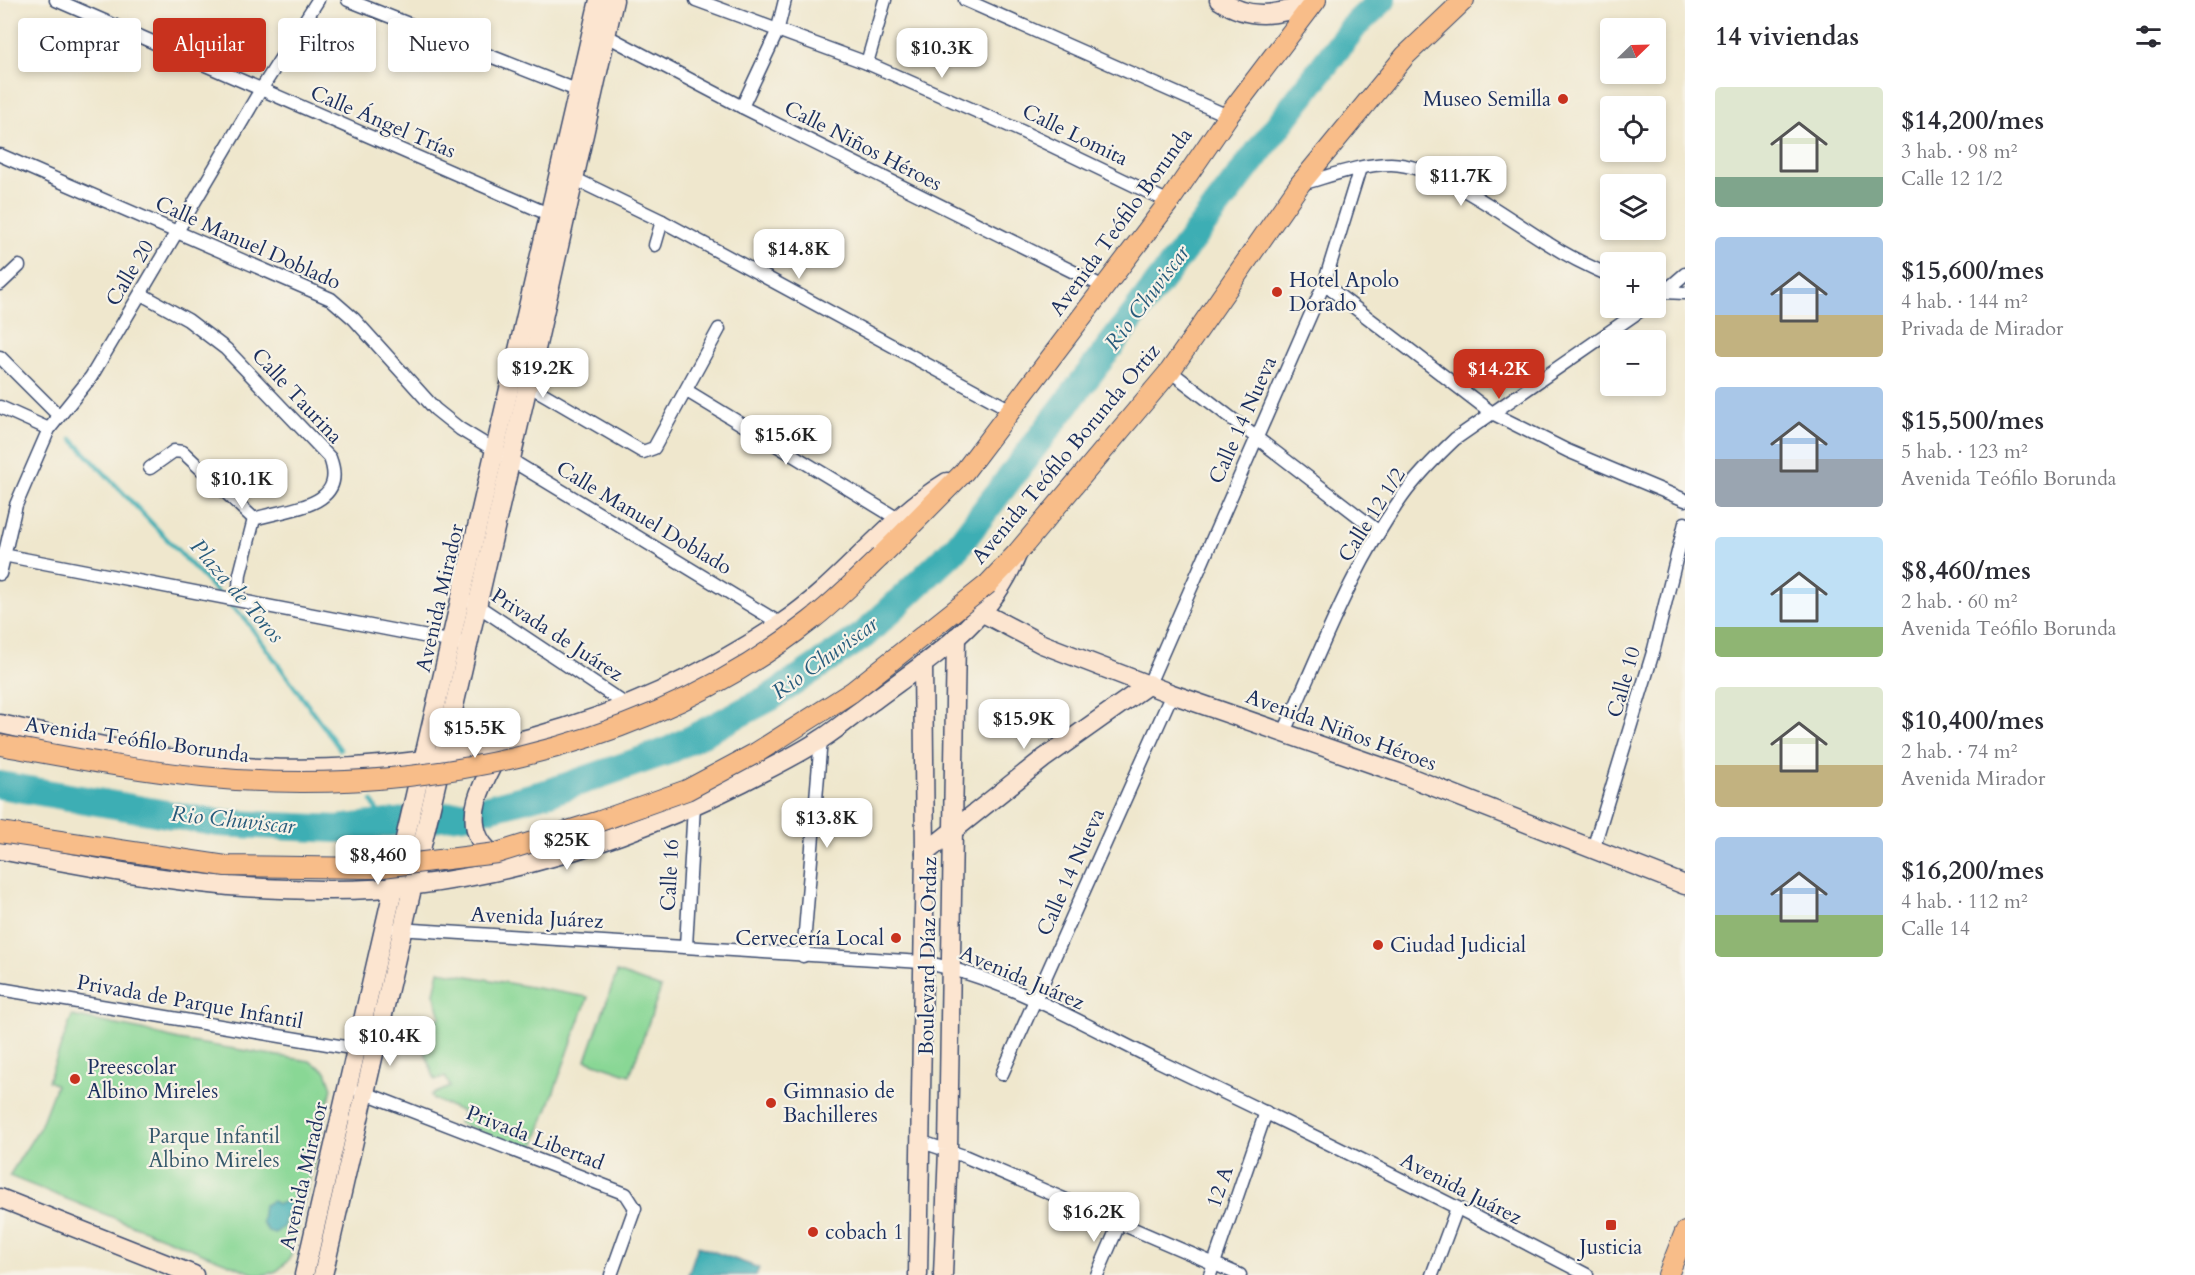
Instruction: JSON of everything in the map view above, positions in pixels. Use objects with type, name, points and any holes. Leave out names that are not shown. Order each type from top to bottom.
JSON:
[{"type":"main road","name":"Avenida Mirador","points":[[556,218],[573,178],[599,0]]},
{"type":"main road","name":"Avenida Mirador","points":[[425,791],[424,759],[461,643],[556,218],[586,94],[607,36],[614,0]]},
{"type":"main road","points":[[1219,0],[1246,14],[1261,15],[1279,13],[1314,2]]},
{"type":"main road","name":"Avenida Teófilo Borunda Ortiz","points":[[0,832],[226,866],[374,868],[497,853],[600,821],[687,790],[756,753],[852,692],[988,584],[1018,552],[1170,371],[1300,184],[1406,56],[1464,0]]},
{"type":"main road","name":"Avenida Teófilo Borunda","points":[[0,745],[200,777],[255,781],[353,782],[408,778],[477,768],[632,722],[718,681],[770,650],[811,621],[880,557],[964,472],[1169,202],[1228,116],[1314,2]]},
{"type":"main road","name":"Avenida Teófilo Borunda","points":[[0,724],[197,762],[260,768],[362,766],[443,757],[502,746],[628,706],[711,666],[781,624],[816,598],[898,519],[932,492],[964,472]]},
{"type":"main road","points":[[0,850],[189,882],[339,889],[405,886],[508,868],[567,853],[694,806],[821,740],[923,664],[983,613],[1007,580],[1018,552]]},
{"type":"main road","name":"Avenida Niños Héroes","points":[[983,613],[1042,644],[1173,694],[1399,773],[1685,885]]},
{"type":"main road","name":"Boulevard Díaz Ordaz","points":[[943,1275],[948,1150],[956,637]]},
{"type":"main road","name":"Avenida Mirador","points":[[323,1275],[357,1090],[405,886],[411,851],[425,791],[443,757],[461,643]]},
{"type":"main road","name":"Boulevard Díaz Ordaz","points":[[918,1275],[925,853],[923,664]]},
{"type":"main road","points":[[925,853],[1043,759],[1149,684]]},
{"type":"main road","points":[[502,746],[480,789],[476,806],[478,838],[508,868]]},
{"type":"main road","name":"Avenida Mirador","points":[[304,1275],[357,1090]]},
{"type":"main road","points":[[0,1198],[195,1275]]},
{"type":"main road","points":[[1668,1275],[1685,1232]]},
{"type":"street","name":"Calle Ángel Trías","points":[[56,0],[260,91],[556,218]]},
{"type":"street","name":"Calle 20","points":[[0,574],[16,505],[49,429],[91,377],[260,91],[318,0]]},
{"type":"street","points":[[348,0],[586,94]]},
{"type":"street","name":"Calle Lomita","points":[[696,0],[777,32],[867,63],[1021,131],[1169,202]]},
{"type":"street","points":[[742,107],[777,32],[785,0]]},
{"type":"street","points":[[867,63],[885,0]]},
{"type":"street","points":[[965,0],[1228,116]]},
{"type":"street","name":"Calle Niños Héroes","points":[[607,36],[742,107],[1104,287]]},
{"type":"street","name":"Calle Manuel Doblado","points":[[0,155],[336,303],[435,409],[504,456],[781,624]]},
{"type":"street","points":[[1300,184],[1360,168],[1391,164],[1414,167],[1438,176],[1553,247],[1600,270]]},
{"type":"street","name":"Calle 14 Nueva","points":[[1149,684],[1324,284],[1360,168]]},
{"type":"street","points":[[573,178],[662,221],[1011,410]]},
{"type":"street","points":[[655,244],[662,221]]},
{"type":"street","points":[[0,284],[19,266]]},
{"type":"street","points":[[1666,289],[1685,274]]},
{"type":"street","points":[[1324,284],[1492,413],[1568,451],[1685,501]]},
{"type":"street","points":[[1666,294],[1685,293]]},
{"type":"street","name":"Calle Taurina","points":[[141,294],[189,320],[226,349],[330,458],[335,470],[330,492],[315,502],[254,519]]},
{"type":"street","name":"Calle 12 1/2","points":[[1284,732],[1352,584],[1379,532],[1402,496],[1455,439],[1630,318]]},
{"type":"street","points":[[521,381],[643,452],[654,448],[719,329]]},
{"type":"street","points":[[0,357],[59,416]]},
{"type":"street","points":[[1170,371],[1379,532]]},
{"type":"street","points":[[687,391],[898,519]]},
{"type":"street","points":[[0,407],[49,429]]},
{"type":"street","points":[[150,468],[174,451],[180,450],[254,519],[240,574],[238,599]]},
{"type":"street","name":"Calle 10","points":[[1593,849],[1654,649],[1685,523]]},
{"type":"street","points":[[3,555],[461,643]]},
{"type":"street","name":"Privada de Juárez","points":[[471,601],[628,706]]},
{"type":"street","name":"Calle 14 Nueva","points":[[1002,1074],[1173,694]]},
{"type":"street","points":[[803,956],[821,740]]},
{"type":"street","name":"Calle 16","points":[[686,946],[694,806]]},
{"type":"street","name":"Avenida Juárez","points":[[394,928],[922,962],[950,967],[1035,1001],[1266,1112],[1587,1275]]},
{"type":"street","name":"Privada de Parque Infantil","points":[[0,989],[366,1051]]},
{"type":"street","name":"Privada Libertad","points":[[357,1090],[626,1194],[635,1208],[611,1275]]},
{"type":"street","name":"12 A","points":[[1212,1269],[1266,1112]]},
{"type":"street","points":[[919,1141],[948,1150],[1119,1224],[1212,1269],[1240,1275]]},
{"type":"street","points":[[1432,1275],[1457,1208]]},
{"type":"street","points":[[1097,1275],[1119,1224]]},
{"type":"green space","points":[[439,971],[588,997],[532,1152],[459,1123],[463,1112],[433,1099],[431,1095],[450,1087],[445,1076],[435,1080],[420,1038],[411,1040],[407,1028],[426,1022],[438,1023],[436,1019],[441,1017],[434,993]]},
{"type":"green space","points":[[617,972],[661,988],[630,1075],[586,1060]]},
{"type":"green space","name":"Parque Infantil Albino Mireles","points":[[72,1016],[142,1030],[178,1040],[310,1061],[326,1071],[332,1088],[291,1256],[284,1265],[273,1273],[257,1275],[9,1176],[40,1127],[56,1085],[48,1081]]},
{"type":"water","points":[[272,1201],[277,1204],[286,1202],[291,1208],[285,1217],[284,1226],[275,1233],[268,1231],[262,1222],[264,1205]]},
{"type":"water","points":[[698,1246],[759,1268],[756,1275],[688,1275]]},
{"type":"waterway","name":"Rio Chuviscar","points":[[0,785],[218,823],[338,829],[465,814],[550,792],[668,751],[771,697],[864,635],[958,546],[1355,25],[1382,0]]},
{"type":"waterway","name":"Plaza de Toros","points":[[72,439],[219,594]]},
{"type":"waterway","name":"Plaza de Toros","points":[[227,602],[245,619],[340,749]]},
{"type":"waterway","name":"Plaza de Toros","points":[[372,801],[384,824]]},
{"type":"place","name":"Museo Semilla","points":[[1563,99]]},
{"type":"place","name":"Hotel Apolo Dorado","points":[[1277,292]]},
{"type":"place","name":"Cervecería Local","points":[[896,938]]},
{"type":"place","name":"Ciudad Judicial","points":[[1378,945]]},
{"type":"place","name":"Preescolar Albino Mireles","points":[[75,1079]]},
{"type":"place","name":"Gimnasio de Bachilleres","points":[[771,1103]]},
{"type":"place","name":"Justicia","points":[[1611,1225]]},
{"type":"place","name":"cobach 1","points":[[813,1232]]}]
